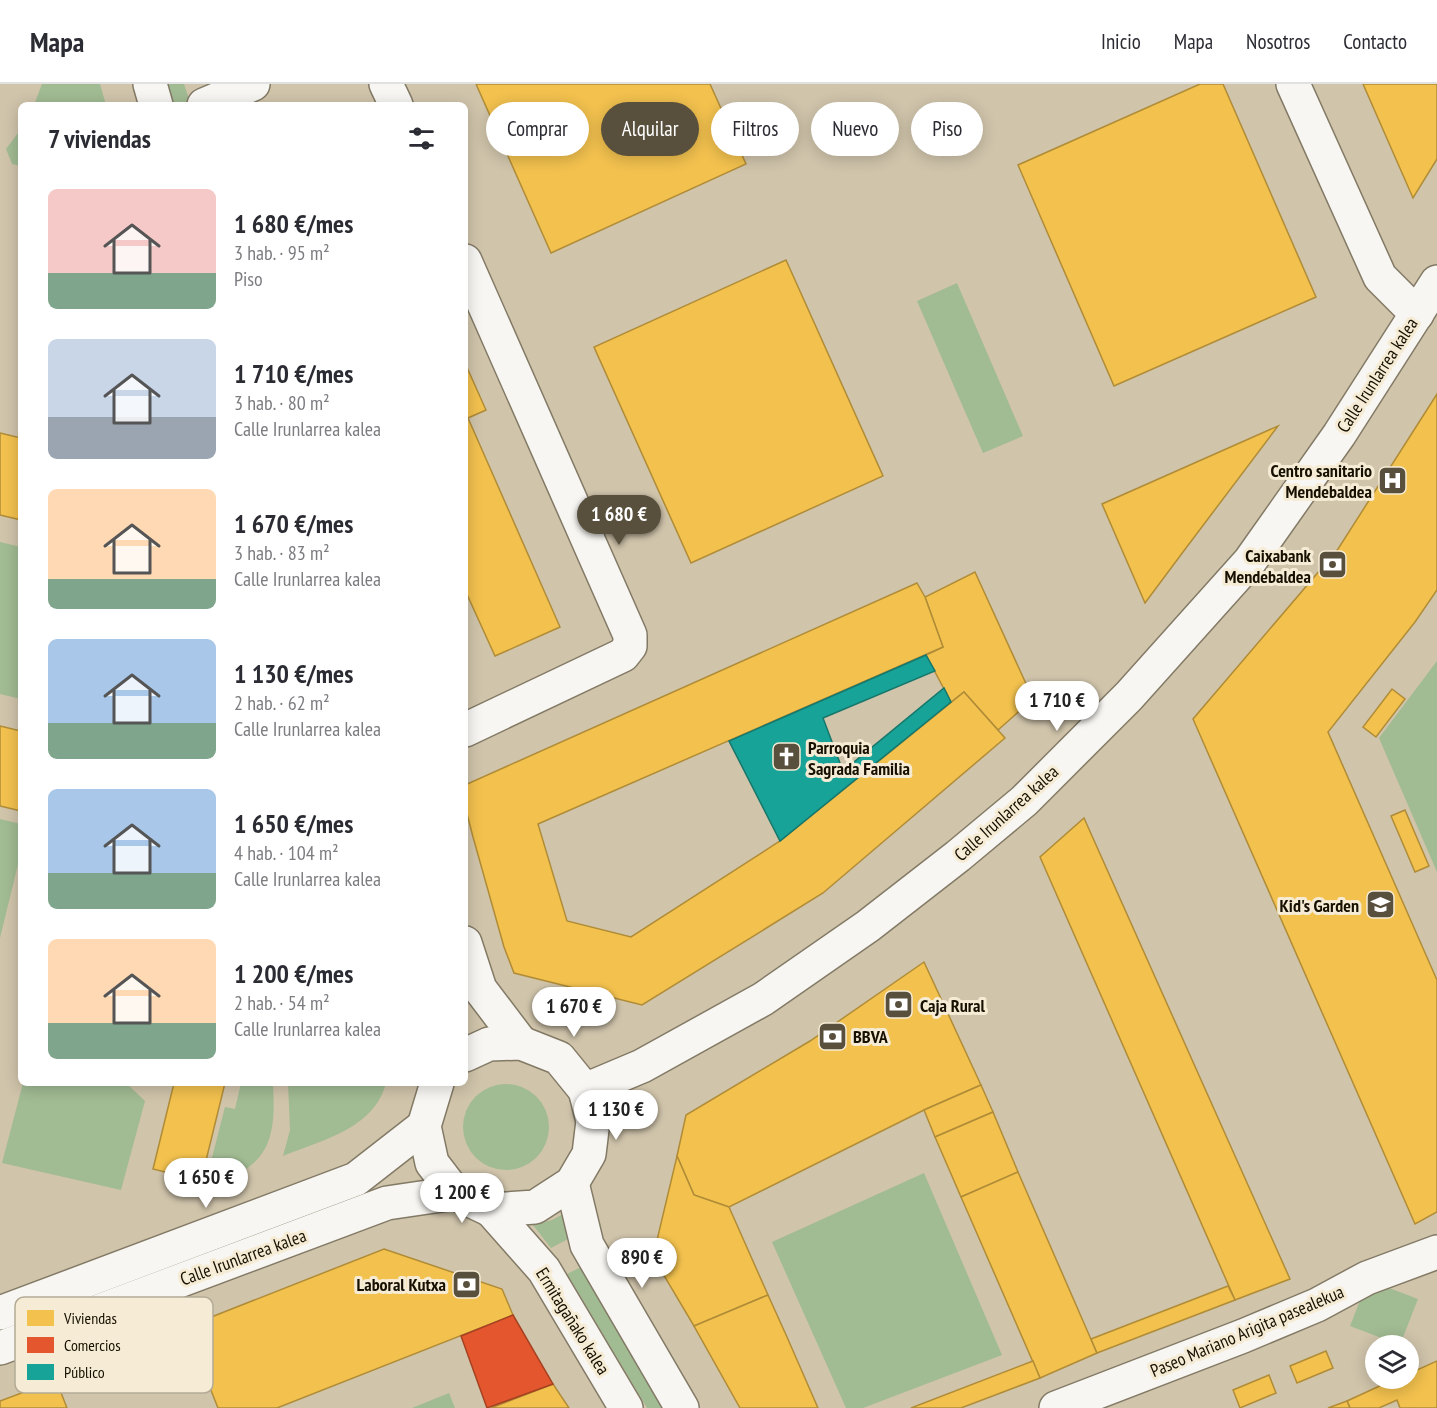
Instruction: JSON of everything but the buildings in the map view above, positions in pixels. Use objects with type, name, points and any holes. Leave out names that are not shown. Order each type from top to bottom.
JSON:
[{"type":"street","points":[[150,84],[155,102]]},
{"type":"street","points":[[198,84],[203,102]]},
{"type":"street","points":[[211,102],[253,84]]},
{"type":"street","points":[[386,84],[395,102]]},
{"type":"street","points":[[1293,84],[1380,277],[1417,314]]},
{"type":"street","points":[[468,268],[630,635],[630,646],[623,656],[468,729]]},
{"type":"street","name":"Calle Irunlarrea kalea","points":[[585,1090],[642,1066],[763,999],[868,926],[1024,801],[1129,696],[1250,561],[1339,435],[1437,282]]},
{"type":"street","points":[[468,952],[480,989],[521,1043]]},
{"type":"street","points":[[436,1086],[424,1126],[432,1163],[455,1193],[491,1210],[536,1207],[572,1183],[589,1154],[593,1121],[585,1090],[558,1058],[521,1043],[489,1044],[468,1054]]},
{"type":"street","name":"Calle Irunlarrea kalea","points":[[43,1297],[356,1179],[424,1126]]},
{"type":"street","points":[[572,1183],[587,1245],[682,1408]]},
{"type":"street","name":"Calle Irunlarrea kalea","points":[[134,1297],[387,1203],[455,1193]]},
{"type":"street","name":"Ermitagañako kalea","points":[[491,1210],[544,1270],[626,1408]]},
{"type":"street","name":"Paseo Mariano Arigita pasealekua","points":[[1056,1408],[1243,1336],[1317,1305],[1367,1278],[1437,1252]]},
{"type":"street","name":"Calle Irunlarrea kalea","points":[[0,1313],[15,1307]]},
{"type":"street","name":"Calle Irunlarrea kalea","points":[[0,1347],[15,1341]]},
{"type":"green space","points":[[42,84],[100,84],[105,102],[35,102]]},
{"type":"green space","points":[[167,84],[184,84],[190,102],[172,102]]},
{"type":"green space","points":[[18,133],[18,165],[12,164],[6,149]]},
{"type":"green space","points":[[957,283],[1023,436],[983,453],[917,301]]},
{"type":"green space","points":[[0,542],[18,546],[18,698],[0,694]]},
{"type":"green space","points":[[1437,661],[1437,872],[1379,738]]},
{"type":"green space","points":[[0,819],[18,823],[18,864],[0,938]]},
{"type":"green space","points":[[506,1084],[522,1088],[536,1097],[545,1111],[549,1127],[545,1143],[536,1157],[522,1166],[506,1170],[490,1166],[476,1157],[467,1143],[463,1127],[467,1111],[476,1097],[490,1088]]},
{"type":"green space","points":[[22,1086],[129,1086],[145,1101],[121,1190],[2,1163]]},
{"type":"green space","points":[[240,1086],[273,1086],[274,1112],[270,1138],[265,1149],[257,1160],[233,1176],[213,1182],[206,1181],[225,1107],[235,1109]]},
{"type":"green space","points":[[288,1086],[385,1086],[380,1099],[370,1112],[345,1131],[283,1156],[290,1130]]},
{"type":"green space","points":[[924,1173],[1002,1355],[863,1408],[846,1408],[772,1242]]},
{"type":"green space","points":[[565,1213],[568,1239],[551,1248],[533,1225],[552,1220]]},
{"type":"green space","points":[[581,1267],[666,1408],[647,1408],[567,1274]]},
{"type":"green space","points":[[1368,1280],[1418,1299],[1404,1335],[1374,1335],[1350,1326]]},
{"type":"green space","points":[[449,1393],[455,1408],[412,1408]]},
{"type":"place","name":"Centro sanitario Mendebaldea","points":[[1393,480]]},
{"type":"place","name":"Caixabank Mendebaldea","points":[[1332,565]]},
{"type":"place","name":"Parroquia Sagrada Familia","points":[[787,757]]},
{"type":"place","name":"Kid's Garden","points":[[1380,905]]},
{"type":"place","name":"Caja Rural","points":[[899,1005]]},
{"type":"place","name":"BBVA","points":[[832,1036]]},
{"type":"place","name":"Laboral Kutxa","points":[[467,1284]]}]
